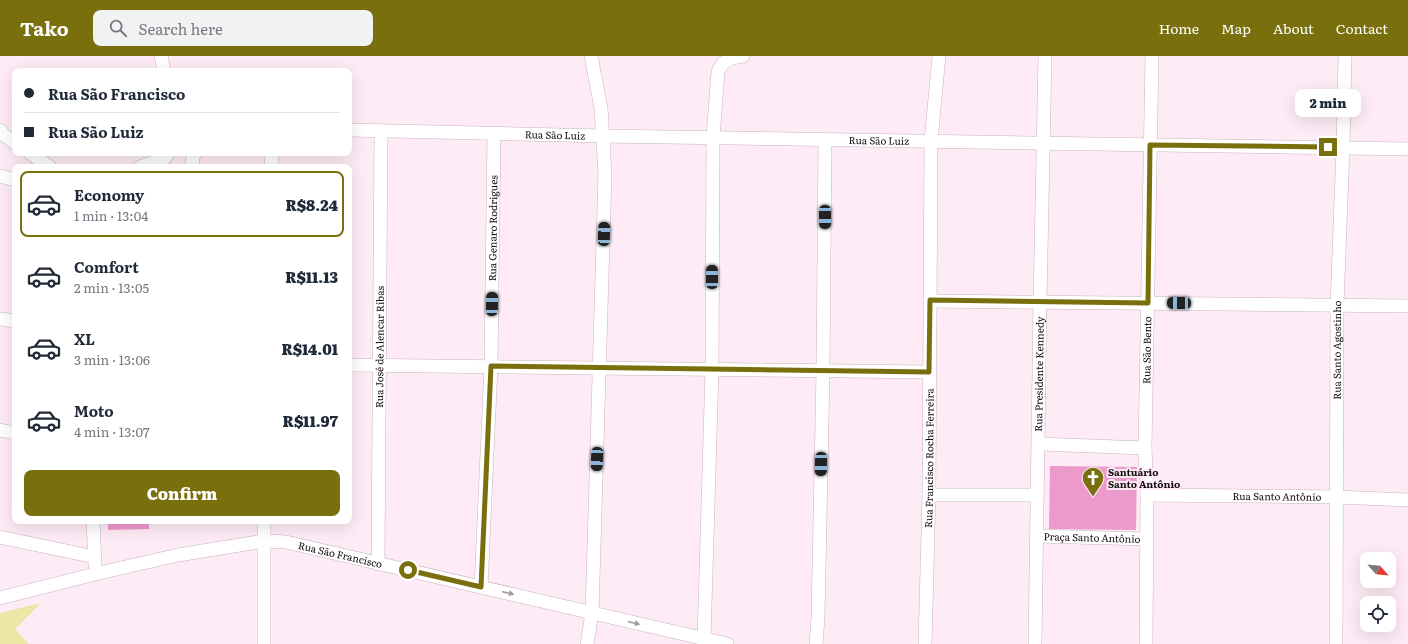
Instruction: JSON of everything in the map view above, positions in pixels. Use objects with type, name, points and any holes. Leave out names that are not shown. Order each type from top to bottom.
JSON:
[{"type":"street","points":[[161,56],[163,68]]},
{"type":"street","points":[[587,644],[592,613],[605,174],[601,108],[591,56]]},
{"type":"street","points":[[704,639],[712,370],[713,137],[718,72],[720,66],[731,58],[743,56]]},
{"type":"street","name":"Rua Francisco Rocha Ferreira","points":[[925,644],[929,496],[931,142],[939,56]]},
{"type":"street","name":"Rua Presidente Kennedy","points":[[1035,644],[1045,56]]},
{"type":"street","name":"Rua São Bento","points":[[1146,644],[1147,495],[1145,448],[1152,56]]},
{"type":"street","name":"Rua Santo Agostinho","points":[[1336,644],[1337,306],[1345,56]]},
{"type":"street","points":[[0,130],[12,141]]},
{"type":"street","name":"Rua São Luiz","points":[[352,130],[931,142],[1408,149]]},
{"type":"street","name":"Rua José de Alencar Ribas","points":[[378,564],[381,131]]},
{"type":"street","name":"Rua Genaro Rodrigues","points":[[481,587],[491,366],[494,133]]},
{"type":"street","points":[[816,644],[818,618],[824,372],[825,140]]},
{"type":"street","points":[[34,156],[46,164]]},
{"type":"street","points":[[149,164],[164,159],[166,156]]},
{"type":"street","points":[[0,176],[12,179]]},
{"type":"street","points":[[930,300],[1408,306]]},
{"type":"street","points":[[0,319],[12,321]]},
{"type":"street","points":[[352,365],[600,367],[824,372],[929,372]]},
{"type":"street","points":[[0,430],[12,432]]},
{"type":"street","points":[[1039,444],[1145,448]]},
{"type":"street","points":[[929,496],[1037,495]]},
{"type":"street","name":"Rua Santo Antônio","points":[[1147,495],[1337,497],[1408,500]]},
{"type":"street","points":[[93,524],[95,574]]},
{"type":"street","points":[[264,524],[267,643]]},
{"type":"street","name":"Praça Santo Antônio","points":[[1037,536],[1146,538]]},
{"type":"street","points":[[0,537],[95,557]]},
{"type":"street","name":"Rua São Francisco","points":[[0,598],[95,574],[178,556],[265,541],[286,542],[727,644]]},
{"type":"shaded area","points":[[41,603],[15,629],[29,644],[0,644],[0,613]]},
{"type":"building","name":"Santuário Santo Antônio","points":[[1050,466],[1137,467],[1136,530],[1049,529]]},
{"type":"building","points":[[108,524],[149,524],[149,529],[108,530]]},
{"type":"place","name":"Santuário Santo Antônio","points":[[1093,498]]},
{"type":"route","points":[[408,570],[481,587],[491,366],[824,372],[929,372],[930,300],[1148,303],[1150,145],[1328,147]]}]
